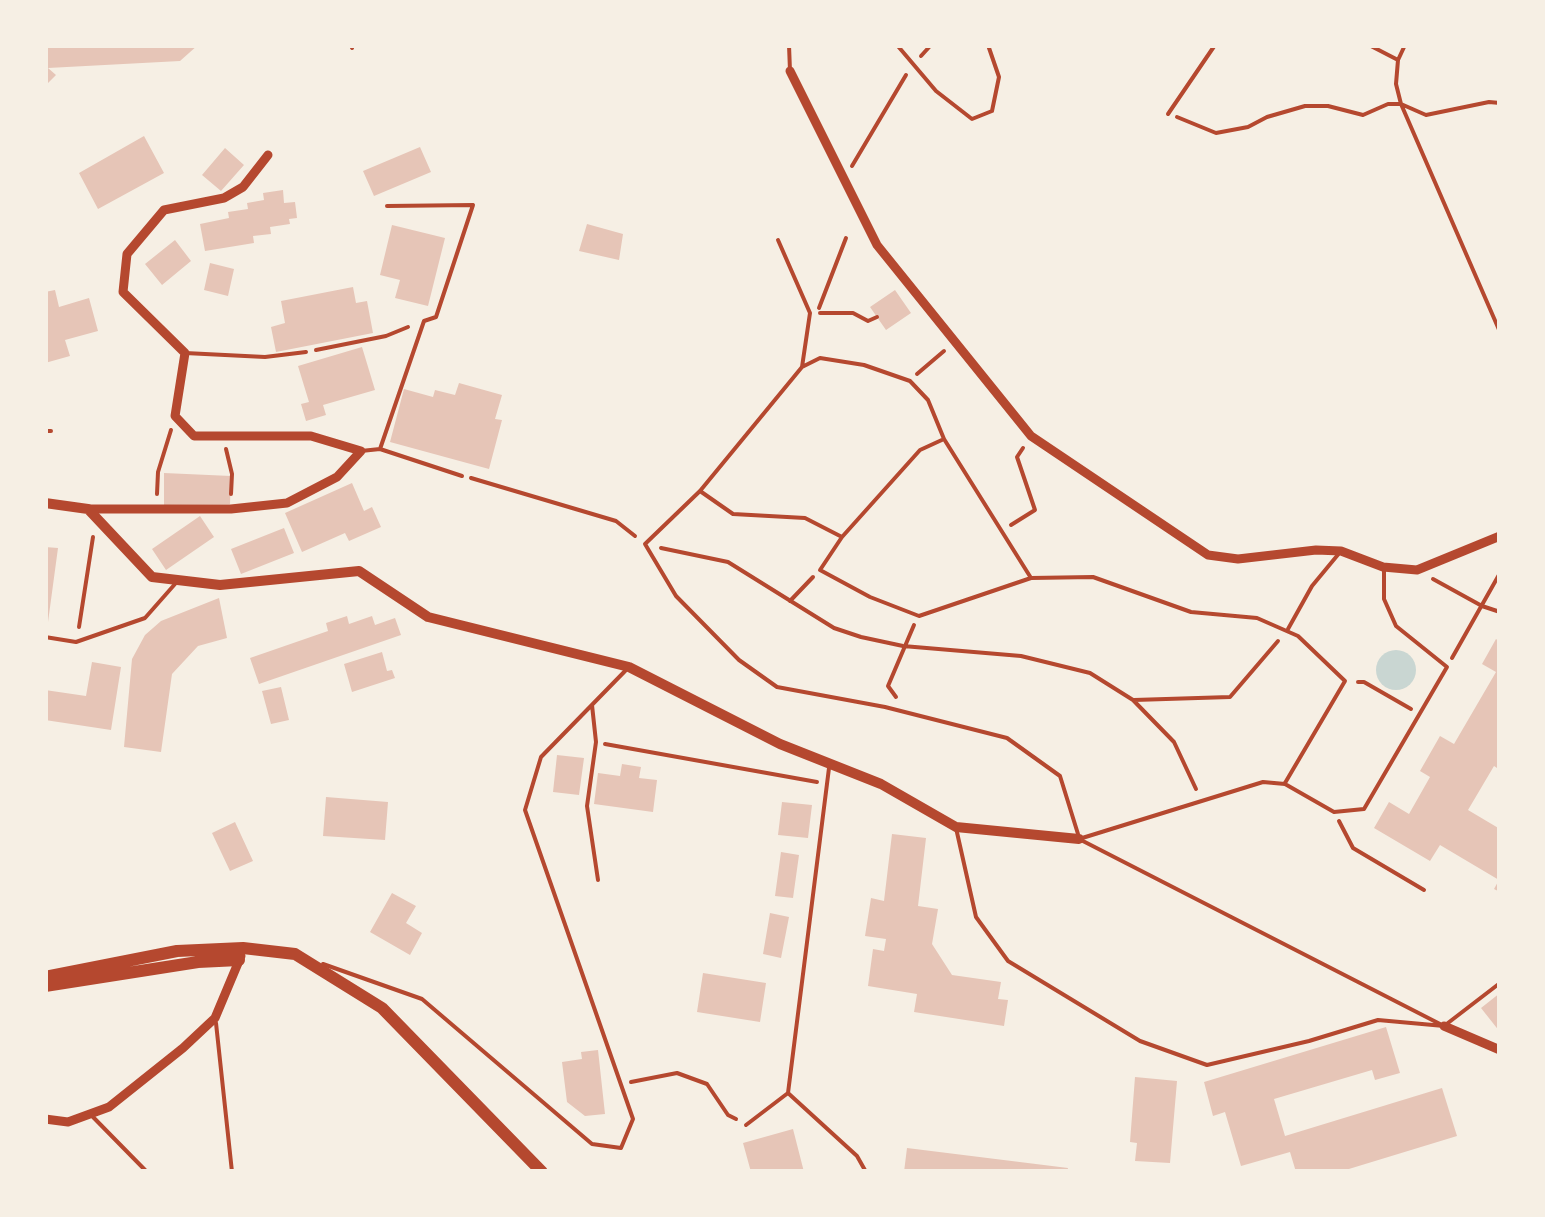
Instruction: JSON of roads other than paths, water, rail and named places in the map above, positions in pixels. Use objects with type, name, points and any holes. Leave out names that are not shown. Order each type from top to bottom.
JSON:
[{"type":"main road","points":[[45,976],[177,950],[294,954],[382,1008],[542,1172]]},
{"type":"main road","points":[[45,986],[241,954]]},
{"type":"street","points":[[790,71],[876,245],[957,340],[1031,436],[1208,555],[1238,559],[1316,550],[1341,552],[1384,567],[1418,570],[1500,536]]},
{"type":"street","points":[[45,504],[92,513],[231,510],[288,503],[338,477],[361,450],[312,436],[194,436],[175,416],[185,352],[122,292],[126,254],[164,210],[224,198],[243,187],[268,156]]},
{"type":"street","points":[[92,513],[152,577],[220,585],[359,571],[428,617],[629,667],[780,744],[882,784],[956,828],[1079,839]]},
{"type":"street","points":[[45,1119],[68,1122],[109,1107],[216,1018],[241,954]]},
{"type":"street","points":[[1444,1026],[1500,1050]]},
{"type":"lane","points":[[789,45],[790,71]]},
{"type":"lane","points":[[897,45],[936,91],[972,118],[992,111],[999,77],[988,45]]},
{"type":"lane","points":[[1168,114],[1215,45]]},
{"type":"lane","points":[[380,449],[424,321],[436,316],[473,205],[387,206]]},
{"type":"lane","points":[[778,240],[810,313],[802,367]]},
{"type":"lane","points":[[185,352],[265,357],[306,352]]},
{"type":"lane","points":[[1031,578],[944,438],[928,400],[910,381],[864,365],[820,358],[802,367],[700,491],[646,544],[676,596],[738,660],[777,687],[909,713],[1007,738],[1060,776],[1079,839],[1444,1026]]},
{"type":"lane","points":[[944,438],[920,450],[842,537],[820,570],[870,597],[919,616],[1031,578],[1093,577],[1191,612],[1257,618],[1288,630],[1345,681],[1285,784]]},
{"type":"lane","points":[[361,450],[380,449],[462,476]]},
{"type":"lane","points":[[700,491],[733,514],[805,518],[842,537]]},
{"type":"lane","points":[[1288,630],[1312,586],[1341,552]]},
{"type":"lane","points":[[1079,839],[1263,782],[1285,784],[1334,812],[1364,809],[1448,667],[1396,626],[1384,599],[1384,567]]},
{"type":"lane","points":[[45,636],[76,642],[145,618],[179,580]]},
{"type":"lane","points":[[294,954],[422,999],[592,1144],[621,1148],[634,1119],[525,810],[541,757],[629,667]]},
{"type":"lane","points":[[592,705],[596,742],[586,806],[598,880]]},
{"type":"lane","points":[[746,1124],[788,1092],[830,764]]},
{"type":"lane","points":[[956,828],[976,917],[1008,961],[1140,1040],[1207,1066],[1309,1042],[1378,1020],[1444,1026],[1500,983]]},
{"type":"lane","points":[[216,1018],[232,1172]]},
{"type":"lane","points":[[788,1092],[857,1156],[866,1172]]},
{"type":"lane","points":[[90,1114],[147,1172]]}]
